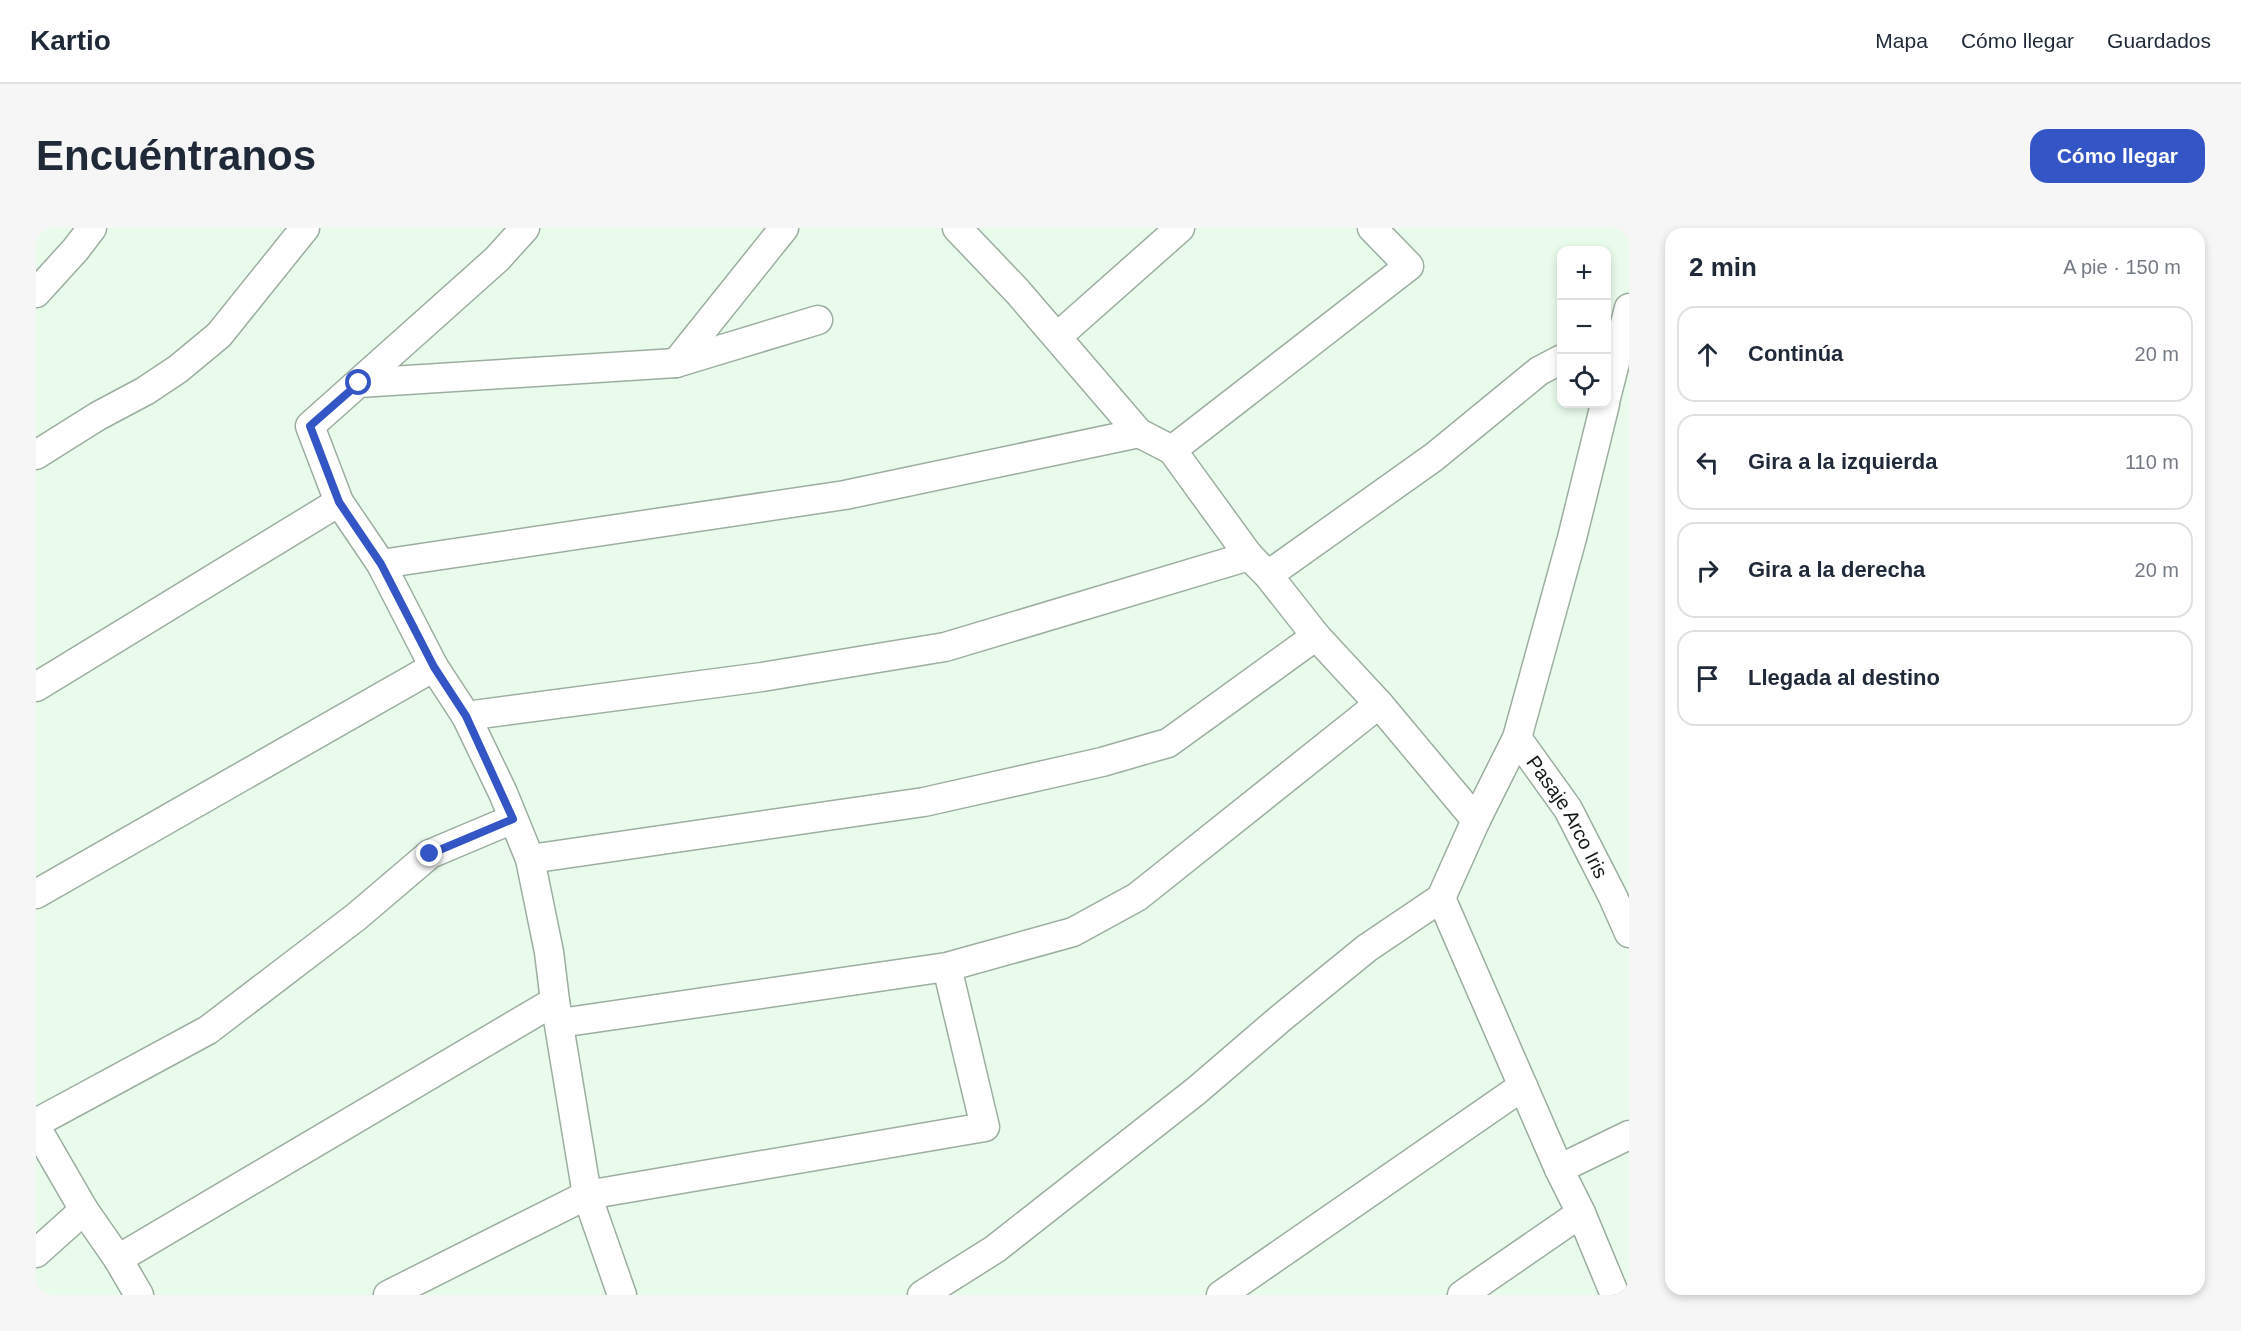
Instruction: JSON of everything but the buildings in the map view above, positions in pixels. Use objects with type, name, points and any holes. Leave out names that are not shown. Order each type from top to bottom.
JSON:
[{"type":"street","points":[[36,293],[92,228]]},
{"type":"street","points":[[36,455],[98,416],[145,391],[178,369],[219,335],[305,228]]},
{"type":"street","points":[[525,228],[497,259],[310,426],[339,502],[381,564],[434,667],[466,716],[530,859],[549,952],[588,1195],[621,1295]]},
{"type":"street","points":[[676,363],[784,228]]},
{"type":"street","points":[[1058,337],[1180,228]]},
{"type":"street","points":[[1172,450],[1409,266],[1372,228]]},
{"type":"street","points":[[959,229],[1058,337],[1139,433],[1172,450],[1258,566],[1316,636],[1379,704],[1476,820]]},
{"type":"street","points":[[359,383],[676,363],[818,320]]},
{"type":"street","points":[[1611,371],[1620,323]]},
{"type":"street","points":[[466,716],[762,677],[945,647],[1258,566],[1434,457],[1539,371],[1557,362]]},
{"type":"street","points":[[922,1295],[995,1249],[1196,1091],[1367,948],[1441,898],[1476,820],[1517,738],[1572,538],[1604,408]]},
{"type":"street","points":[[381,564],[846,495],[1139,433]]},
{"type":"street","points":[[36,687],[339,502]]},
{"type":"street","points":[[530,859],[924,802],[1102,762],[1168,743],[1316,636]]},
{"type":"street","points":[[36,894],[434,667]]},
{"type":"street","points":[[118,1259],[557,1012],[947,967],[1073,932],[1137,897],[1379,704]]},
{"type":"street","name":"Pasaje Arco Iris","points":[[1517,738],[1568,809],[1629,933]]},
{"type":"street","points":[[139,1295],[118,1259],[84,1210],[36,1125],[208,1030],[356,917],[430,854],[513,819]]},
{"type":"street","points":[[1441,898],[1615,1295]]},
{"type":"street","points":[[388,1295],[588,1195],[985,1127],[947,967]]},
{"type":"street","points":[[1221,1295],[1523,1086]]},
{"type":"street","points":[[1559,1169],[1629,1135]]},
{"type":"street","points":[[36,1252],[84,1210]]},
{"type":"street","points":[[1462,1295],[1581,1213]]},
{"type":"route","points":[[359,383],[310,426],[339,502],[381,564],[434,667],[466,716],[513,819],[430,854]]}]
